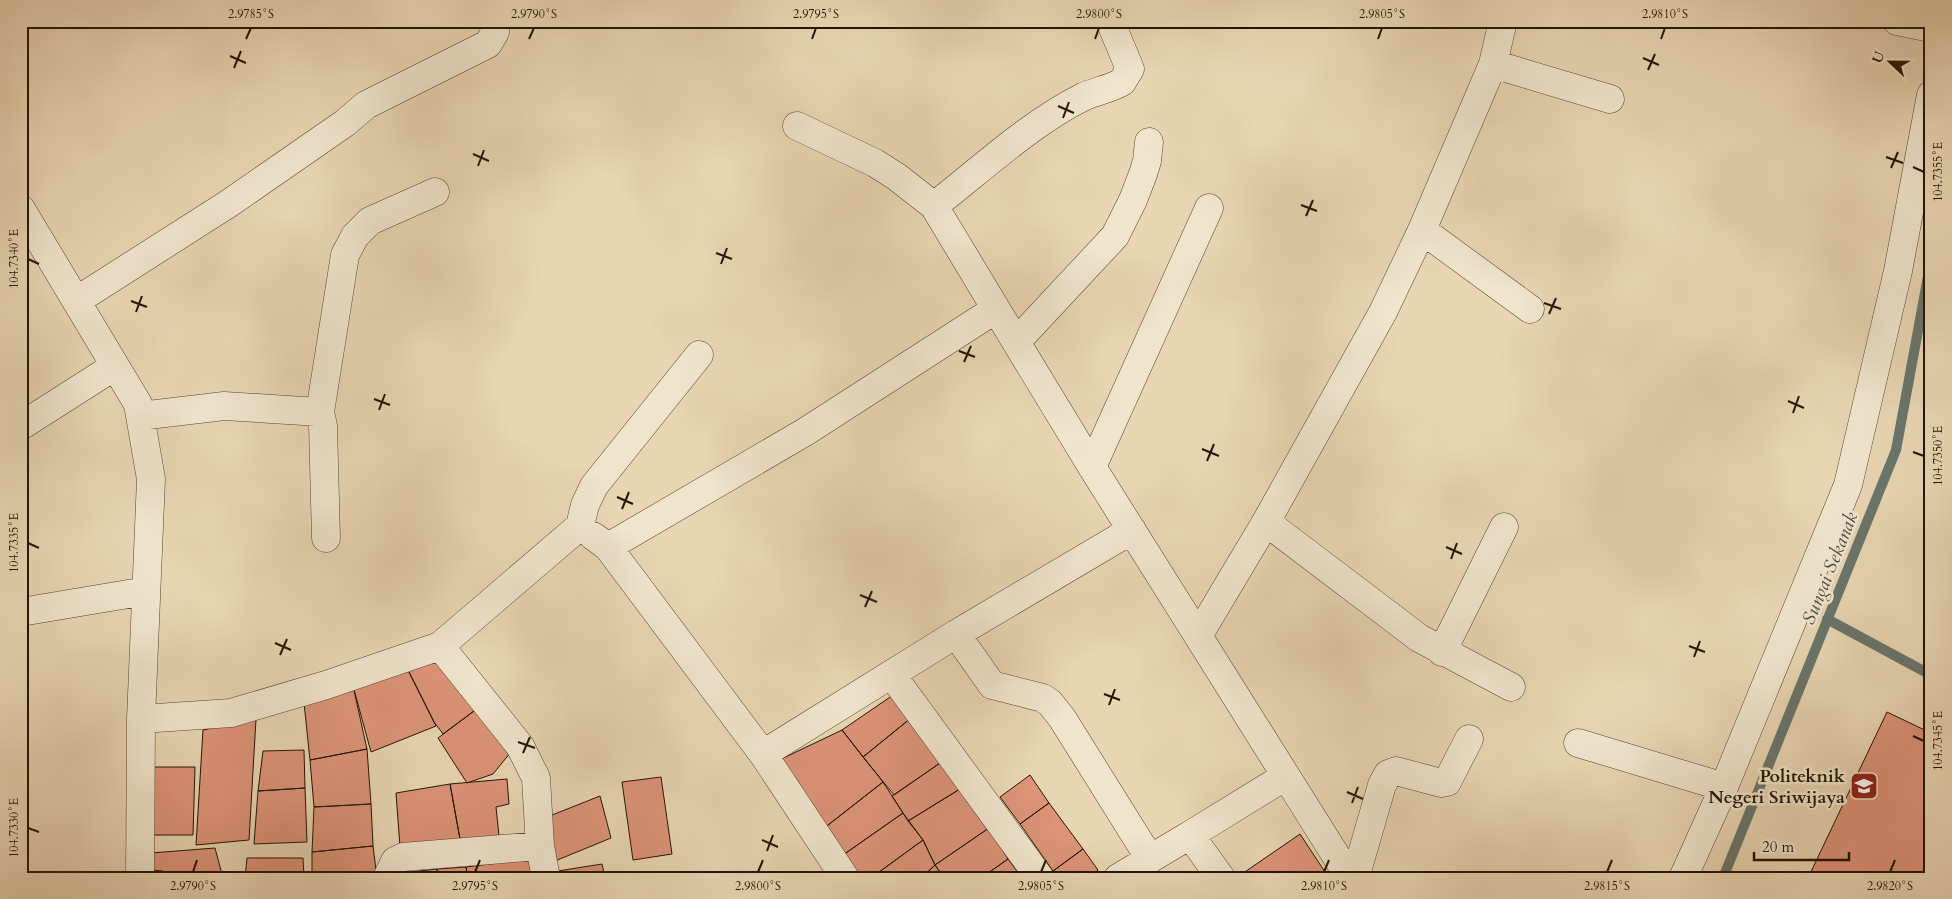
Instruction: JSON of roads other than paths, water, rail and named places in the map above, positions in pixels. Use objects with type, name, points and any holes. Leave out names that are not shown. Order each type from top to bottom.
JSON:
[{"type":"street","points":[[76,301],[228,204],[345,123],[366,105],[488,44],[495,32],[496,21]]},
{"type":"street","points":[[934,206],[1018,140],[1058,112],[1083,97],[1122,82],[1130,69],[1110,21]]},
{"type":"street","points":[[1198,636],[1266,522],[1383,312],[1422,230],[1493,64],[1503,21]]},
{"type":"street","points":[[1897,21],[1931,28]]},
{"type":"street","points":[[1493,64],[1610,99]]},
{"type":"street","points":[[1683,878],[1724,787],[1848,485],[1898,271],[1931,95]]},
{"type":"street","points":[[797,126],[875,163],[897,177],[934,206],[1092,467],[1350,878]]},
{"type":"street","points":[[1017,341],[1115,236],[1143,174],[1147,160],[1148,142]]},
{"type":"street","points":[[326,538],[323,426],[320,412],[345,255],[355,236],[370,221],[435,192]]},
{"type":"street","points":[[1092,467],[1209,208]]},
{"type":"street","points":[[21,209],[138,404],[151,479],[140,719],[140,878]]},
{"type":"street","points":[[1422,230],[1530,309]]},
{"type":"street","points":[[608,547],[805,432],[996,309]]},
{"type":"street","points":[[140,719],[231,713],[326,685],[440,646],[580,526],[585,504],[594,486],[699,355]]},
{"type":"street","points":[[21,426],[115,366]]},
{"type":"street","points":[[140,416],[224,406],[320,412]]},
{"type":"street","points":[[1266,522],[1419,638],[1511,688]]},
{"type":"street","points":[[580,526],[608,547],[763,754],[844,878]]},
{"type":"street","points":[[1442,652],[1504,526]]},
{"type":"street","points":[[763,754],[956,634],[1132,530]]},
{"type":"street","points":[[21,612],[146,591]]},
{"type":"street","points":[[956,634],[992,685],[1013,692],[1043,698],[1050,703],[1062,718],[1150,859]]},
{"type":"street","points":[[440,646],[520,746],[536,778],[540,846],[546,878]]},
{"type":"street","points":[[892,675],[1040,878]]},
{"type":"street","points":[[1354,878],[1382,785],[1388,774],[1396,771],[1441,784],[1448,782],[1469,739]]},
{"type":"street","points":[[1578,743],[1724,787]]},
{"type":"street","points":[[1118,878],[1286,776]]},
{"type":"street","points":[[1190,834],[1221,878]]},
{"type":"street","points":[[387,878],[395,861],[403,857],[540,846]]},
{"type":"waterway","name":"Sungai Sekanak","points":[[1723,878],[1896,450],[1931,260]]},
{"type":"waterway","points":[[1827,619],[1931,675]]},
{"type":"place","name":"Politeknik Negeri Sriwijaya","points":[[1864,786]]}]
